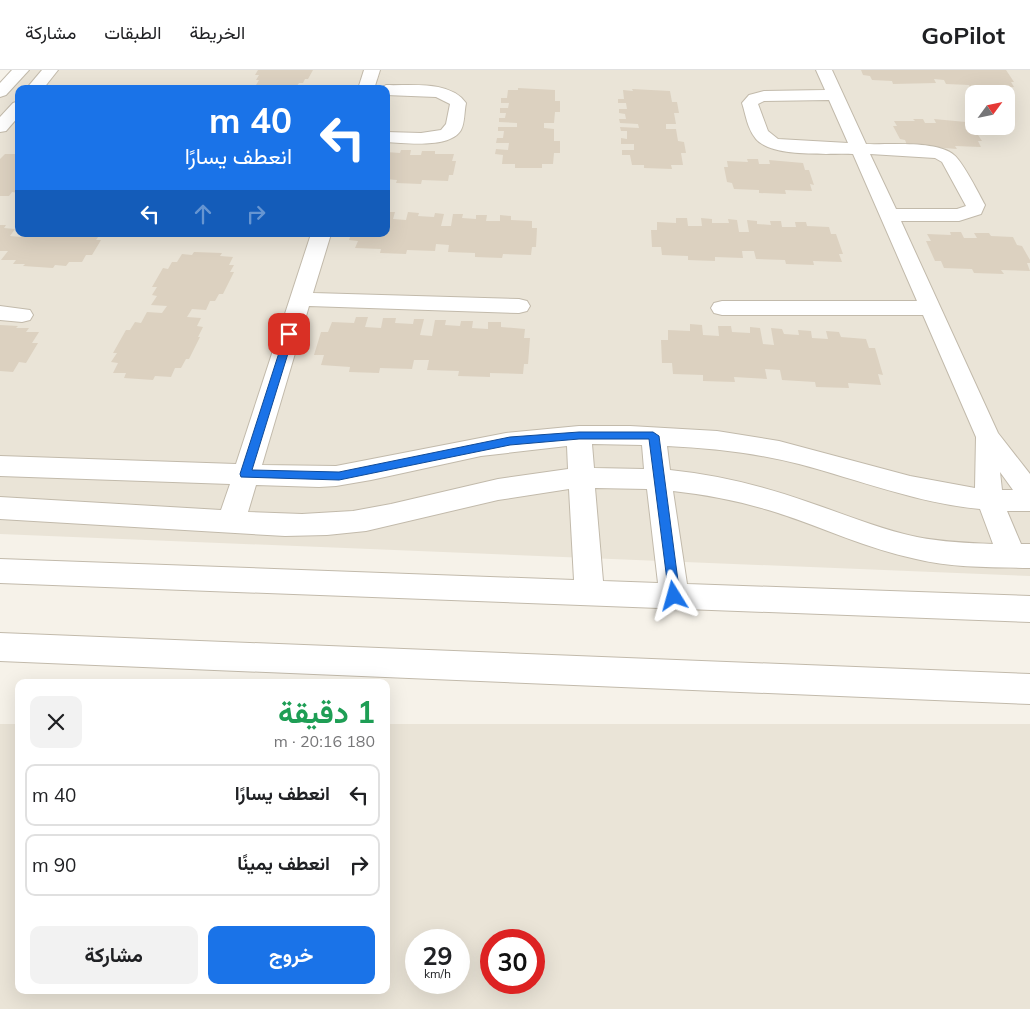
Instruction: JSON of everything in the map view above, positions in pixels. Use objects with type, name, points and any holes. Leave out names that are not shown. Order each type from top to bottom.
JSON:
[{"type":"street","points":[[0,92],[21,70]]},
{"type":"street","points":[[37,85],[50,70]]},
{"type":"street","points":[[367,85],[372,70]]},
{"type":"street","points":[[824,70],[988,437],[1030,493]]},
{"type":"street","points":[[390,90],[444,93],[454,97],[458,103],[453,127],[445,135],[434,138],[390,137]]},
{"type":"street","points":[[835,95],[764,96],[755,98],[750,103],[760,134],[774,144],[925,151],[945,156],[976,205],[974,210],[968,214],[888,215]]},
{"type":"street","points":[[0,127],[15,110]]},
{"type":"street","points":[[231,522],[320,237]]},
{"type":"street","points":[[300,299],[519,306]]},
{"type":"street","points":[[722,308],[930,308]]},
{"type":"street","points":[[0,313],[22,315]]},
{"type":"street","points":[[579,435],[589,593]]},
{"type":"street","points":[[0,466],[339,476],[510,441],[579,435],[653,436],[712,441],[780,451],[844,466],[930,492],[990,500],[1030,502]]},
{"type":"street","points":[[653,436],[674,596]]},
{"type":"street","points":[[988,437],[987,476],[990,500],[1020,556]]},
{"type":"street","points":[[0,508],[285,525],[354,522],[510,488],[582,478],[658,479],[692,483],[760,497],[886,540],[916,548],[944,552],[1020,556]]},
{"type":"street","points":[[0,571],[1030,609]]},
{"type":"street","points":[[0,647],[1030,689]]},
{"type":"shaded area","points":[[14,70],[1030,70],[1030,576],[0,534],[0,85]]},
{"type":"shaded area","points":[[0,724],[15,724],[15,994],[390,994],[390,724],[1030,724],[1030,1009],[0,1009]]},
{"type":"building","points":[[258,70],[313,70],[308,79],[298,85],[256,85],[259,75],[255,75]]},
{"type":"building","points":[[861,70],[1006,70],[1014,82],[1011,82],[1013,85],[969,85],[946,84],[944,80],[934,79],[936,83],[893,84],[892,81],[872,80],[870,76],[863,75]]},
{"type":"building","points":[[518,88],[555,90],[555,101],[560,101],[560,112],[555,112],[554,123],[544,123],[544,128],[554,129],[554,141],[560,141],[560,153],[554,153],[553,164],[542,164],[542,168],[515,168],[515,164],[502,164],[503,155],[495,154],[496,149],[508,150],[509,143],[496,143],[497,138],[503,138],[504,131],[498,131],[498,127],[517,127],[517,123],[499,122],[499,118],[505,118],[506,113],[500,113],[500,108],[508,108],[509,103],[501,103],[501,98],[507,98],[508,90],[518,90]]},
{"type":"building","points":[[632,89],[670,91],[672,102],[677,102],[679,113],[674,113],[676,124],[666,124],[666,129],[676,129],[678,141],[684,142],[686,153],[681,153],[683,165],[671,165],[672,169],[644,168],[644,165],[632,165],[630,155],[622,155],[622,150],[634,150],[634,144],[621,144],[621,138],[627,139],[627,131],[621,131],[620,127],[639,128],[638,124],[620,123],[619,119],[626,119],[625,114],[619,113],[619,109],[627,109],[626,103],[618,103],[618,99],[624,99],[623,90],[633,91]]},
{"type":"building","points":[[913,119],[923,119],[925,123],[936,123],[934,119],[965,122],[965,135],[978,135],[982,141],[978,141],[981,147],[955,146],[957,149],[907,145],[905,140],[900,139],[893,126],[897,126],[894,121],[915,121]]},
{"type":"building","points":[[401,150],[411,150],[410,155],[421,155],[422,151],[435,151],[435,154],[454,154],[452,161],[456,161],[453,175],[449,175],[448,181],[422,180],[421,184],[396,183],[397,180],[390,179],[390,152],[400,153]]},
{"type":"building","points":[[5,154],[15,154],[15,192],[12,192],[9,196],[0,196],[0,159]]},
{"type":"building","points":[[747,159],[758,159],[759,164],[770,164],[769,160],[803,163],[805,170],[809,170],[814,185],[810,184],[812,191],[785,190],[786,194],[759,193],[759,190],[734,189],[732,183],[727,182],[724,167],[728,167],[727,161],[748,162]]},
{"type":"building","points":[[390,212],[395,212],[393,219],[406,220],[408,212],[419,213],[418,216],[434,217],[435,213],[444,214],[441,226],[451,226],[453,214],[463,214],[462,218],[476,219],[476,215],[487,215],[486,221],[500,221],[500,215],[511,216],[511,220],[532,221],[532,228],[537,228],[536,247],[532,247],[531,255],[503,254],[502,258],[475,257],[475,253],[448,252],[449,245],[436,244],[435,251],[407,250],[406,254],[380,253],[381,249],[355,248],[358,241],[349,240],[350,237],[390,237]]},
{"type":"building","points":[[676,218],[687,218],[688,226],[702,226],[701,218],[712,219],[712,223],[729,223],[728,219],[737,220],[739,232],[749,232],[747,220],[757,221],[757,224],[771,225],[770,221],[781,221],[782,227],[796,227],[795,222],[806,222],[807,226],[829,227],[831,234],[836,234],[843,254],[839,254],[842,262],[813,261],[814,265],[786,264],[785,260],[756,259],[754,251],[742,251],[743,258],[715,257],[715,261],[688,260],[688,256],[662,255],[661,247],[652,247],[651,230],[657,230],[657,222],[676,223]]},
{"type":"building","points":[[0,225],[6,225],[4,228],[15,229],[10,236],[15,237],[98,237],[96,240],[101,240],[92,255],[86,255],[82,262],[69,262],[66,266],[55,265],[53,268],[13,264],[16,260],[1,260],[8,251],[0,251]]},
{"type":"building","points":[[950,232],[961,232],[964,238],[977,238],[974,233],[989,233],[991,236],[1013,237],[1017,245],[1022,246],[1030,260],[1030,263],[1027,263],[1030,271],[1001,270],[1004,274],[974,273],[972,269],[944,268],[941,261],[935,261],[926,241],[931,241],[927,234],[951,235]]},
{"type":"building","points":[[194,252],[222,253],[220,256],[233,257],[229,265],[234,265],[230,272],[234,272],[223,294],[219,294],[215,301],[210,301],[206,310],[192,309],[187,317],[201,318],[197,326],[203,327],[189,359],[186,359],[181,368],[175,368],[171,377],[155,376],[153,380],[124,378],[126,373],[113,373],[118,363],[111,362],[117,353],[113,353],[126,330],[130,330],[135,322],[141,323],[147,312],[162,313],[167,306],[151,305],[157,296],[152,295],[157,287],[152,287],[163,268],[168,269],[172,262],[177,262],[182,254],[192,255]]},
{"type":"building","points":[[356,317],[368,317],[365,327],[381,328],[383,318],[396,318],[395,323],[413,324],[414,319],[424,319],[420,335],[432,336],[435,320],[446,320],[445,325],[460,326],[461,321],[473,321],[472,328],[488,329],[488,322],[501,322],[501,327],[525,329],[524,338],[530,338],[528,364],[524,364],[523,374],[490,373],[490,377],[458,376],[459,371],[427,370],[429,360],[414,360],[412,369],[380,368],[379,373],[349,372],[350,367],[321,365],[324,355],[314,355],[321,332],[328,332],[332,322],[354,323]]},
{"type":"building","points":[[690,324],[702,325],[703,335],[719,336],[718,326],[731,326],[732,332],[750,333],[750,327],[760,328],[763,344],[774,345],[771,328],[782,329],[784,334],[799,335],[798,330],[811,331],[812,338],[828,339],[826,331],[839,332],[841,337],[866,339],[869,348],[875,348],[883,375],[878,374],[881,385],[848,383],[849,388],[816,387],[815,382],[782,380],[780,370],[765,369],[767,379],[734,377],[735,382],[703,381],[703,375],[673,374],[672,363],[662,363],[661,340],[668,340],[668,330],[690,331]]},
{"type":"building","points":[[0,325],[29,328],[26,332],[39,332],[32,343],[38,343],[26,363],[19,362],[13,372],[0,371]]},
{"type":"route","points":[[289,334],[245,474],[339,476],[358,474],[510,441],[579,435],[653,436],[674,596]]}]
